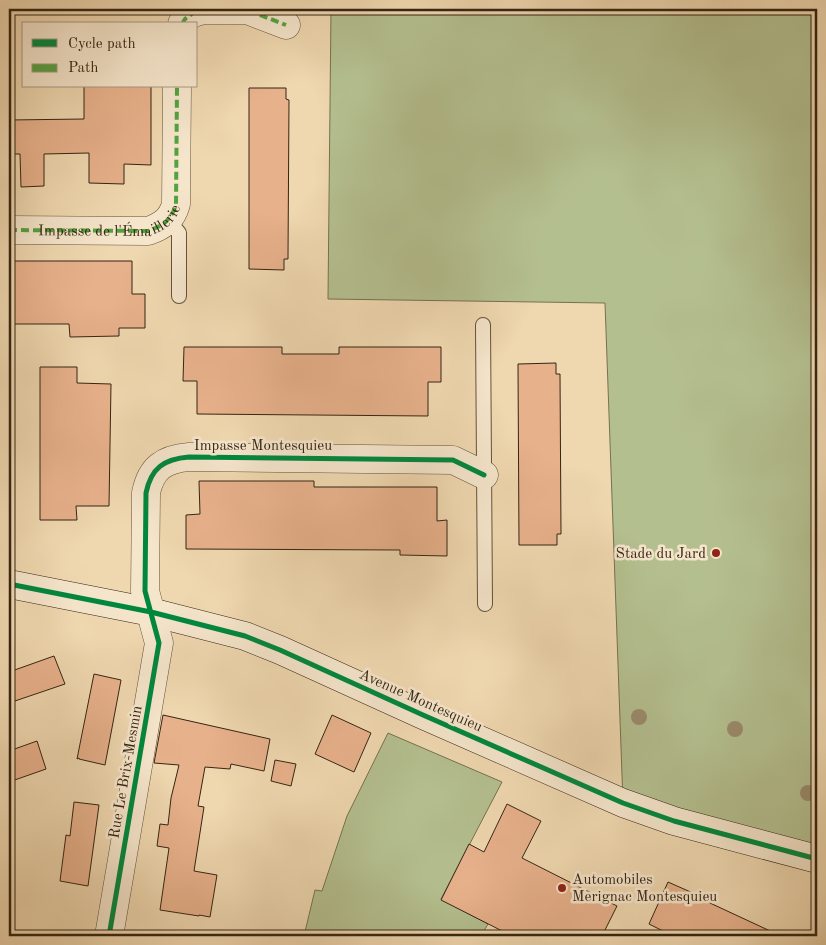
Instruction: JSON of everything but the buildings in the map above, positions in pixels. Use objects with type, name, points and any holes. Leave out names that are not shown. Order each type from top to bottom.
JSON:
[{"type":"street","points":[[183,22],[192,13],[203,10],[247,10],[286,25]]},
{"type":"street","name":"Impasse de l'Émaillerie","points":[[9,230],[148,231],[168,220],[176,204],[177,88]]},
{"type":"street","name":"Impasse Montesquieu","points":[[151,612],[145,591],[146,493],[148,484],[155,471],[174,458],[454,460],[484,475]]},
{"type":"street","name":"Avenue Montesquieu","points":[[9,584],[151,612],[246,636],[623,803],[674,821],[817,859]]},
{"type":"street","name":"Rue Le Brix-Mesmin","points":[[109,936],[159,643],[151,612]]},
{"type":"lane","points":[[168,220],[179,233],[179,296]]},
{"type":"lane","points":[[483,325],[485,604]]},
{"type":"green space","name":"Stade du Jard","points":[[331,9],[817,9],[817,859],[623,803],[605,303],[328,299]]},
{"type":"green space","points":[[388,733],[502,782],[441,899],[488,924],[481,936],[304,936],[315,890],[322,891],[347,816]]},
{"type":"marked path","points":[[183,22],[193,13],[203,10],[247,10],[286,25]]},
{"type":"marked path","points":[[9,230],[148,231],[166,221],[172,214],[176,204],[177,88]]},
{"type":"cycle path","points":[[109,936],[159,643],[145,591],[146,493],[148,484],[155,471],[172,460],[189,457],[453,460],[484,475]]},
{"type":"cycle path","points":[[9,584],[151,612],[245,636],[623,803],[674,821],[817,859]]},
{"type":"place","name":"Stade du Jard","points":[[716,553]]},
{"type":"place","name":"Automobiles Merignac Montesquieu","points":[[562,888]]}]
